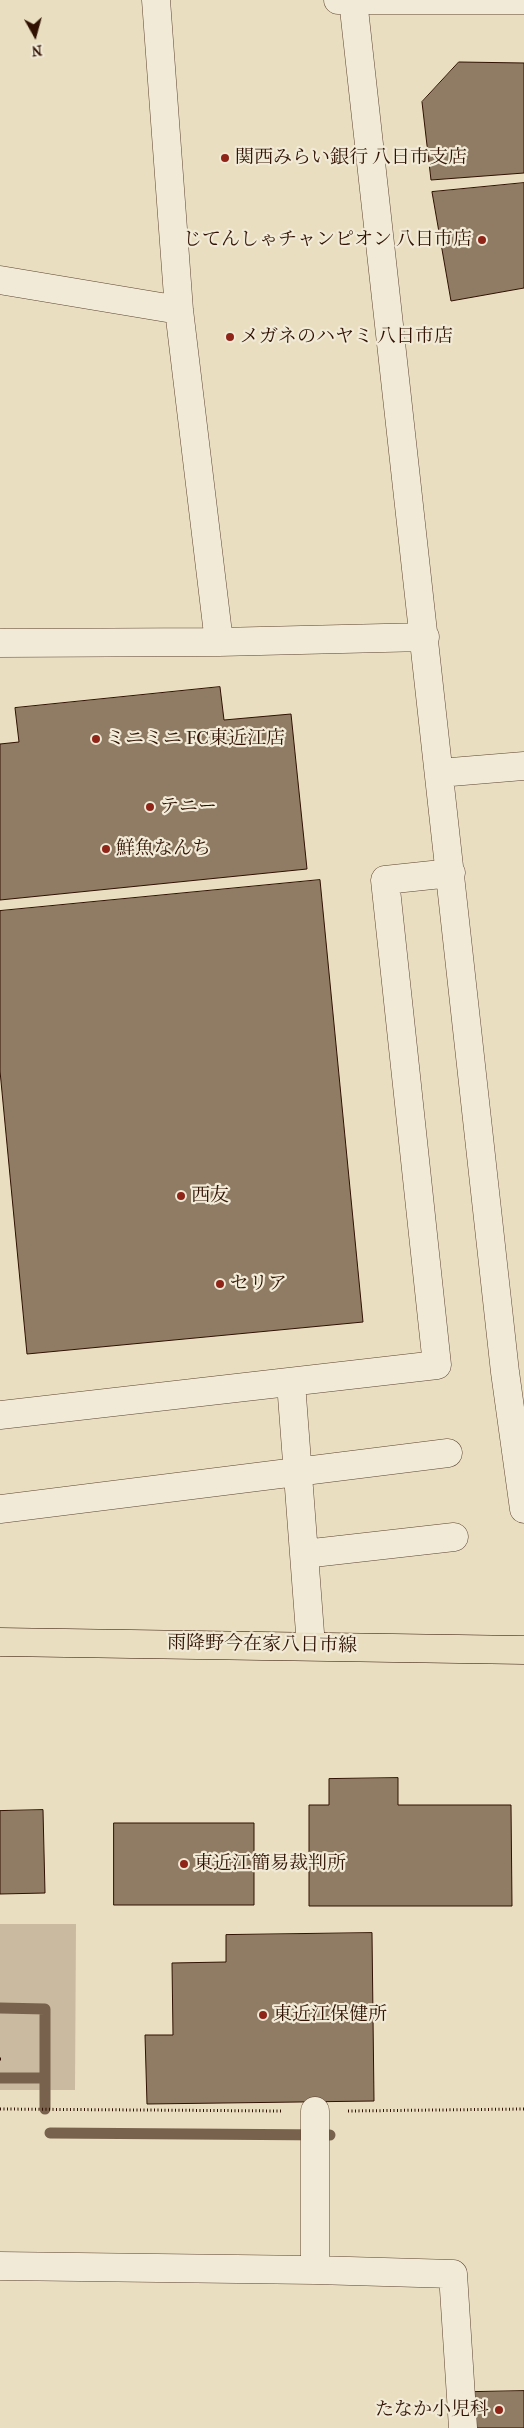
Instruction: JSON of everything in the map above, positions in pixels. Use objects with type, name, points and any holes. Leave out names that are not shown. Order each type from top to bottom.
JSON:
[{"type":"main road","name":"雨降野今在家八日市線","points":[[0,1642],[524,1650]]},
{"type":"street","points":[[156,0],[179,310],[219,642]]},
{"type":"street","points":[[524,0],[348,1],[425,637],[451,872],[515,1370],[524,1509]]},
{"type":"street","points":[[0,280],[179,310]]},
{"type":"street","points":[[0,642],[219,642],[425,637]]},
{"type":"street","points":[[439,773],[524,766]]},
{"type":"street","points":[[0,1415],[437,1366],[385,880],[451,872]]},
{"type":"street","points":[[291,1383],[311,1646]]},
{"type":"street","points":[[0,1509],[448,1453]]},
{"type":"street","points":[[304,1554],[454,1537]]},
{"type":"street","points":[[315,2270],[316,2111]]},
{"type":"street","points":[[0,2266],[315,2270],[453,2274],[463,2428]]},
{"type":"path","points":[[0,2109],[316,2111],[524,2109]]},
{"type":"shaded area","points":[[0,1924],[76,1924],[75,2090],[0,2090]]},
{"type":"building","points":[[459,62],[524,63],[524,173],[431,180],[422,102]]},
{"type":"building","name":"じてんしゃチャンピオン 八日市店","points":[[524,183],[524,288],[451,301],[432,192]]},
{"type":"building","name":"テニー","points":[[220,687],[224,720],[291,714],[307,869],[0,900],[0,744],[19,742],[15,708]]},
{"type":"building","name":"西友","points":[[320,880],[363,1322],[27,1354],[0,1071],[0,911]]},
{"type":"building","points":[[398,1778],[398,1805],[511,1805],[512,1906],[309,1906],[309,1805],[329,1805],[329,1779]]},
{"type":"building","points":[[43,1810],[45,1893],[0,1894],[0,1811]]},
{"type":"building","name":"東近江簡易裁判所","points":[[114,1823],[254,1823],[254,1905],[114,1905]]},
{"type":"building","name":"東近江保健所","points":[[372,1933],[374,2101],[147,2104],[145,2035],[173,2035],[172,1963],[226,1962],[226,1935]]},
{"type":"building","name":"たなか小児科","points":[[524,2391],[524,2428],[476,2428],[474,2392]]},
{"type":"waterway","points":[[0,2008],[45,2009],[45,2109]]},
{"type":"waterway","points":[[0,2078],[45,2078]]},
{"type":"waterway","points":[[50,2133],[330,2135]]},
{"type":"place","name":"関西みらい銀行 八日市支店","points":[[225,158]]},
{"type":"place","name":"じてんしゃチャンピオン 八日市店","points":[[482,240]]},
{"type":"place","name":"メガネのハヤミ 八日市店","points":[[230,337]]},
{"type":"place","name":"ミニミニ FC東近江店","points":[[96,739]]},
{"type":"place","name":"テニー","points":[[150,807]]},
{"type":"place","name":"鮮魚なんち","points":[[106,849]]},
{"type":"place","name":"西友","points":[[181,1196]]},
{"type":"place","name":"セリア","points":[[220,1284]]},
{"type":"place","name":"東近江簡易裁判所","points":[[184,1864]]},
{"type":"place","name":"東近江保健所","points":[[263,2015]]},
{"type":"place","name":"たなか小児科","points":[[499,2410]]}]
